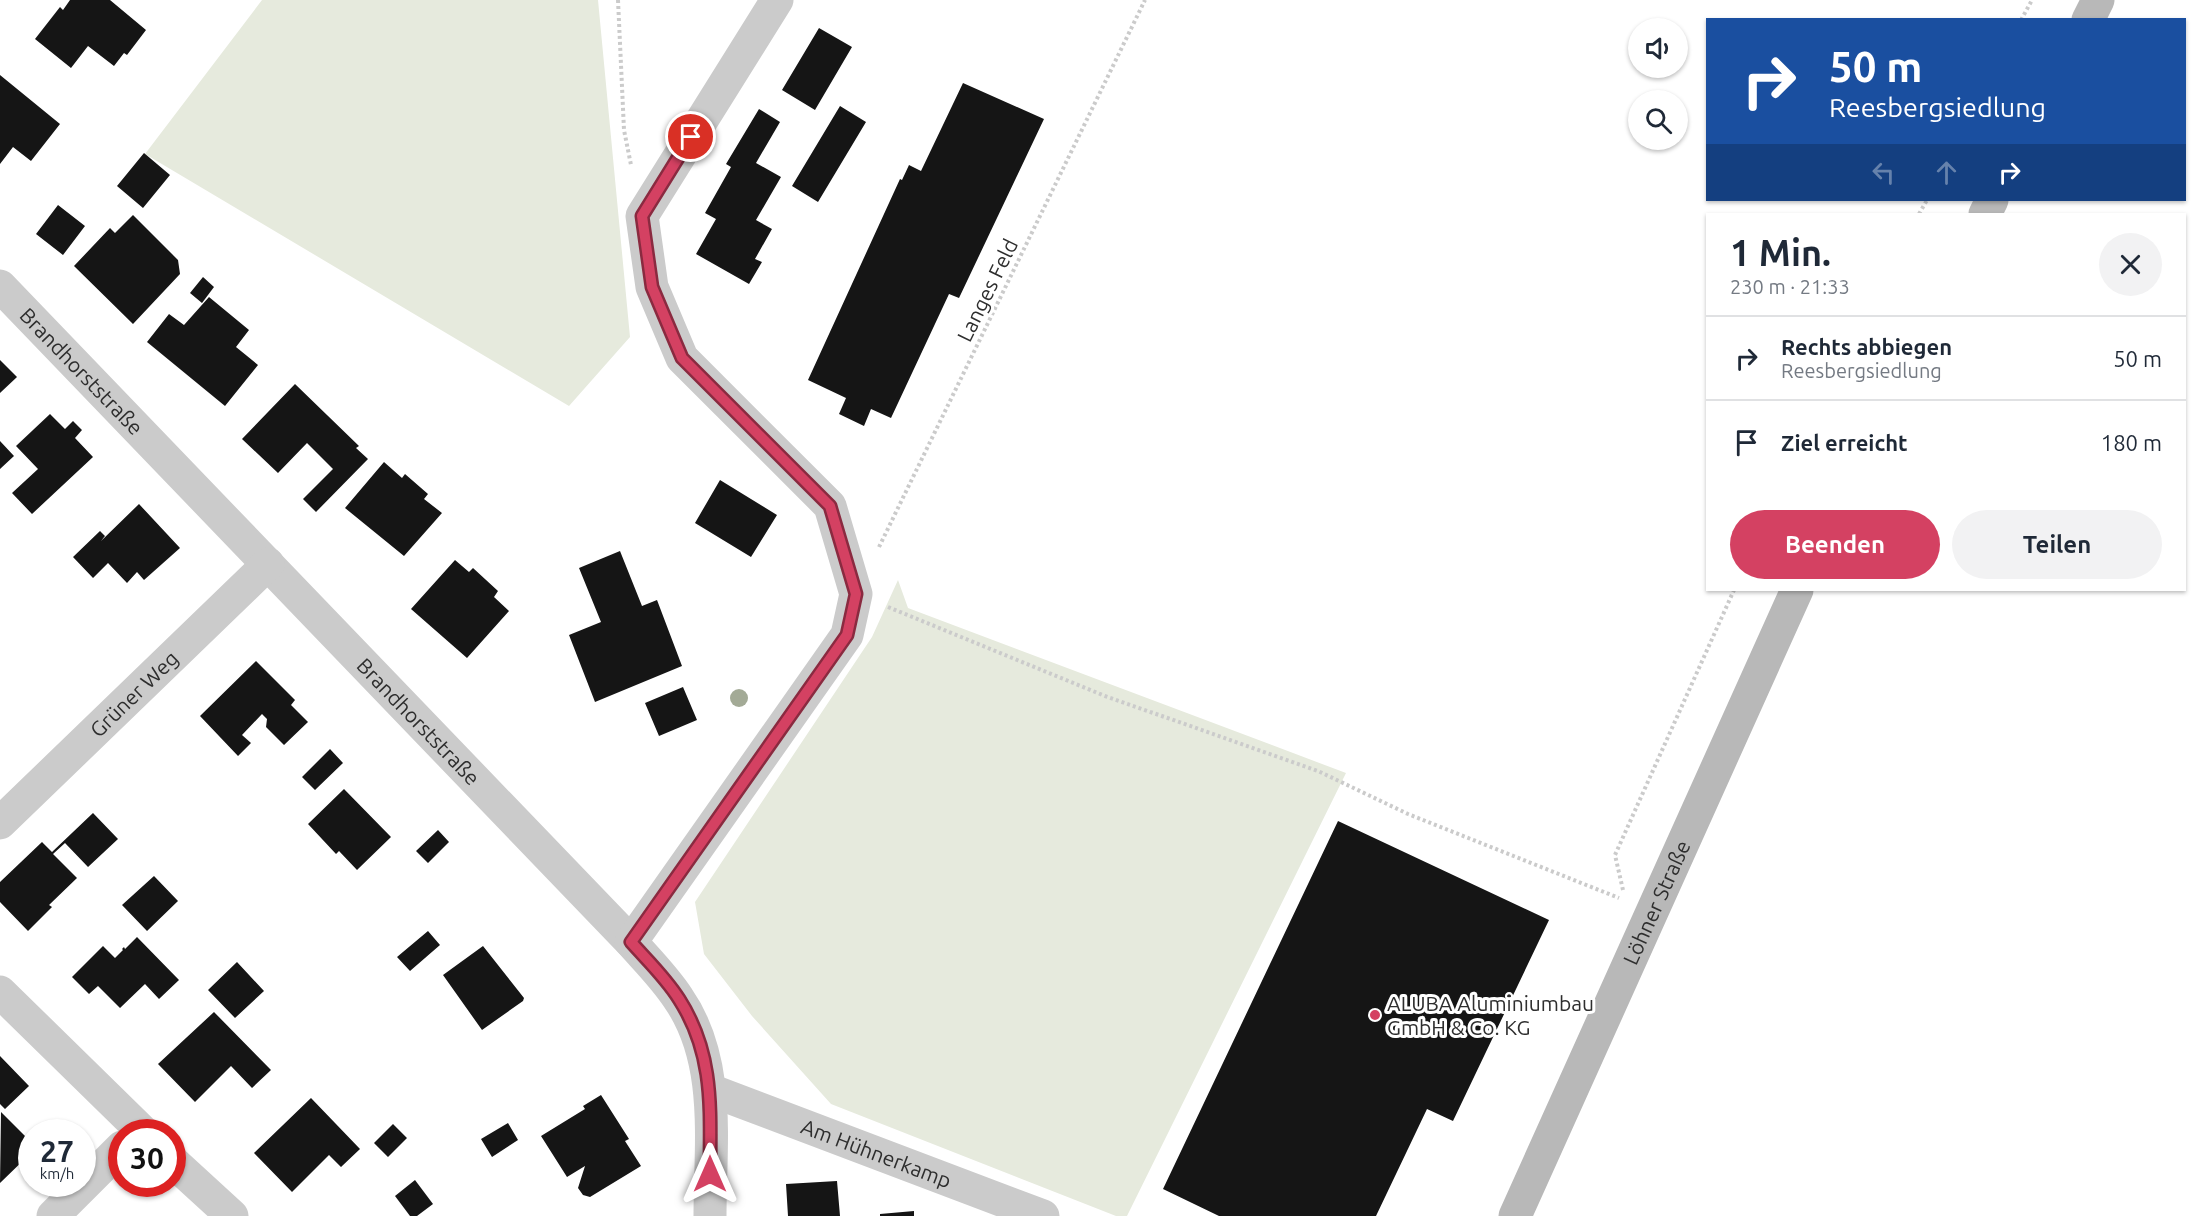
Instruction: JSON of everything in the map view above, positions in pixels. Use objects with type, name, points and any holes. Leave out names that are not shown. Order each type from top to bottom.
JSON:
[{"type":"main road","points":[[2089,18],[2098,0]]},
{"type":"main road","name":"Löhner Straße","points":[[1515,1216],[1797,591]]},
{"type":"street","points":[[631,942],[847,635],[856,594],[830,506],[682,358],[652,287],[642,216],[777,0]]},
{"type":"street","name":"Brandhorststraße","points":[[0,286],[631,942],[679,998],[701,1043],[710,1090],[710,1216]]},
{"type":"street","name":"Grüner Weg","points":[[0,823],[268,564]]},
{"type":"street","points":[[0,992],[120,1119]]},
{"type":"street","name":"Am Hühnerkamp","points":[[710,1090],[1043,1216]]},
{"type":"street","points":[[53,1216],[108,1162]]},
{"type":"street","points":[[186,1174],[232,1216]]},
{"type":"path","points":[[618,0],[624,130],[642,216]]},
{"type":"path","name":"Langes Feld","points":[[856,594],[1145,0]]},
{"type":"path","points":[[2023,18],[2032,0]]},
{"type":"path","points":[[856,594],[1105,696],[1318,771],[1408,814],[1625,900],[1615,855],[1734,591]]},
{"type":"shaded area","points":[[262,0],[598,0],[630,337],[569,406],[145,154]]},
{"type":"shaded area","points":[[898,580],[908,608],[1346,773],[1127,1216],[1116,1216],[831,1104],[752,1016],[704,954],[695,902],[872,637]]},
{"type":"building","points":[[70,0],[110,0],[146,30],[127,55],[124,53],[114,66],[88,46],[71,68],[35,39],[60,7],[63,10]]},
{"type":"building","points":[[819,28],[852,47],[815,110],[782,90]]},
{"type":"building","points":[[0,75],[60,124],[31,161],[13,147],[0,164]]},
{"type":"building","points":[[963,83],[1044,119],[959,298],[949,294],[891,418],[871,409],[864,426],[839,414],[846,398],[808,380],[900,179],[902,180],[909,165],[921,171]]},
{"type":"building","points":[[840,106],[866,122],[818,202],[792,186]]},
{"type":"building","points":[[759,109],[780,122],[756,163],[781,177],[756,220],[772,229],[755,259],[762,262],[749,284],[696,254],[716,219],[705,213],[731,167],[726,164]]},
{"type":"building","points":[[144,153],[170,175],[143,208],[117,186]]},
{"type":"building","points":[[58,205],[85,226],[63,255],[36,234]]},
{"type":"building","points":[[133,215],[178,260],[180,274],[133,324],[74,266],[110,228],[115,233]]},
{"type":"building","points":[[203,277],[214,287],[202,303],[190,293]]},
{"type":"building","points":[[209,297],[249,330],[236,347],[258,365],[225,406],[147,342],[169,314],[184,325]]},
{"type":"building","points":[[0,360],[17,377],[0,393]]},
{"type":"building","points":[[295,384],[359,446],[356,448],[368,459],[316,512],[303,499],[333,469],[307,443],[278,473],[242,439]]},
{"type":"building","points":[[50,414],[65,429],[73,421],[82,430],[75,438],[93,457],[32,514],[12,493],[38,469],[16,446]]},
{"type":"building","points":[[0,441],[14,456],[0,469]]},
{"type":"building","points":[[384,462],[402,478],[405,474],[428,494],[424,499],[442,513],[404,556],[345,508]]},
{"type":"building","points":[[720,480],[777,515],[751,557],[695,523]]},
{"type":"building","points":[[139,504],[180,548],[144,580],[137,572],[127,583],[108,563],[93,578],[73,557],[100,531],[105,536],[101,541]]},
{"type":"building","points":[[620,551],[642,606],[657,600],[682,666],[595,702],[569,635],[601,622],[579,568]]},
{"type":"building","points":[[455,560],[469,572],[473,568],[498,591],[494,597],[509,611],[467,658],[411,609]]},
{"type":"building","points":[[256,661],[295,700],[291,705],[308,722],[284,745],[266,727],[267,719],[262,714],[242,735],[251,743],[238,756],[200,716]]},
{"type":"building","points":[[683,687],[697,720],[659,736],[645,703]]},
{"type":"building","points":[[330,749],[343,763],[315,790],[302,777]]},
{"type":"building","points":[[344,789],[391,837],[357,870],[339,851],[336,854],[308,824]]},
{"type":"building","points":[[93,813],[118,839],[88,867],[65,843],[53,854],[77,878],[49,905],[52,907],[28,931],[0,902],[0,882],[42,842],[52,852]]},
{"type":"building","name":"ALUBA Aluminiumbau GmbH & Co. KG","points":[[1338,821],[1549,920],[1453,1121],[1427,1109],[1376,1216],[1219,1216],[1163,1189]]},
{"type":"building","points":[[438,830],[449,842],[428,863],[416,851]]},
{"type":"building","points":[[154,876],[178,901],[147,931],[122,905]]},
{"type":"building","points":[[428,931],[440,945],[410,971],[397,957]]},
{"type":"building","points":[[137,937],[179,980],[159,999],[145,984],[120,1008],[98,986],[89,994],[72,977],[103,946],[115,958]]},
{"type":"building","points":[[483,946],[524,998],[482,1030],[443,975]]},
{"type":"building","points":[[237,962],[264,991],[235,1018],[208,990]]},
{"type":"building","points":[[214,1012],[271,1070],[252,1088],[231,1066],[195,1102],[158,1064]]},
{"type":"building","points":[[0,1056],[29,1086],[5,1109],[0,1104]]},
{"type":"building","points":[[601,1095],[629,1139],[625,1141],[641,1166],[590,1197],[583,1195],[578,1188],[585,1166],[567,1177],[541,1136],[585,1109],[583,1106]]},
{"type":"building","points":[[311,1098],[360,1149],[341,1167],[329,1155],[292,1192],[254,1153]]},
{"type":"building","points":[[1,1112],[18,1129],[18,1166],[0,1183]]},
{"type":"building","points":[[508,1123],[518,1140],[492,1157],[481,1139]]},
{"type":"building","points":[[393,1124],[407,1138],[388,1157],[374,1143]]},
{"type":"building","points":[[415,1180],[433,1204],[417,1216],[410,1216],[395,1196]]},
{"type":"building","points":[[837,1181],[840,1216],[788,1216],[786,1184]]},
{"type":"building","points":[[914,1211],[914,1216],[880,1216],[880,1214]]},
{"type":"place","name":"ALUBA Aluminiumbau GmbH & Co. KG","points":[[1375,1015]]},
{"type":"route","points":[[691,137],[642,216],[652,287],[682,358],[830,506],[856,594],[847,635],[631,942],[679,998],[701,1043],[710,1090],[710,1174]]}]
